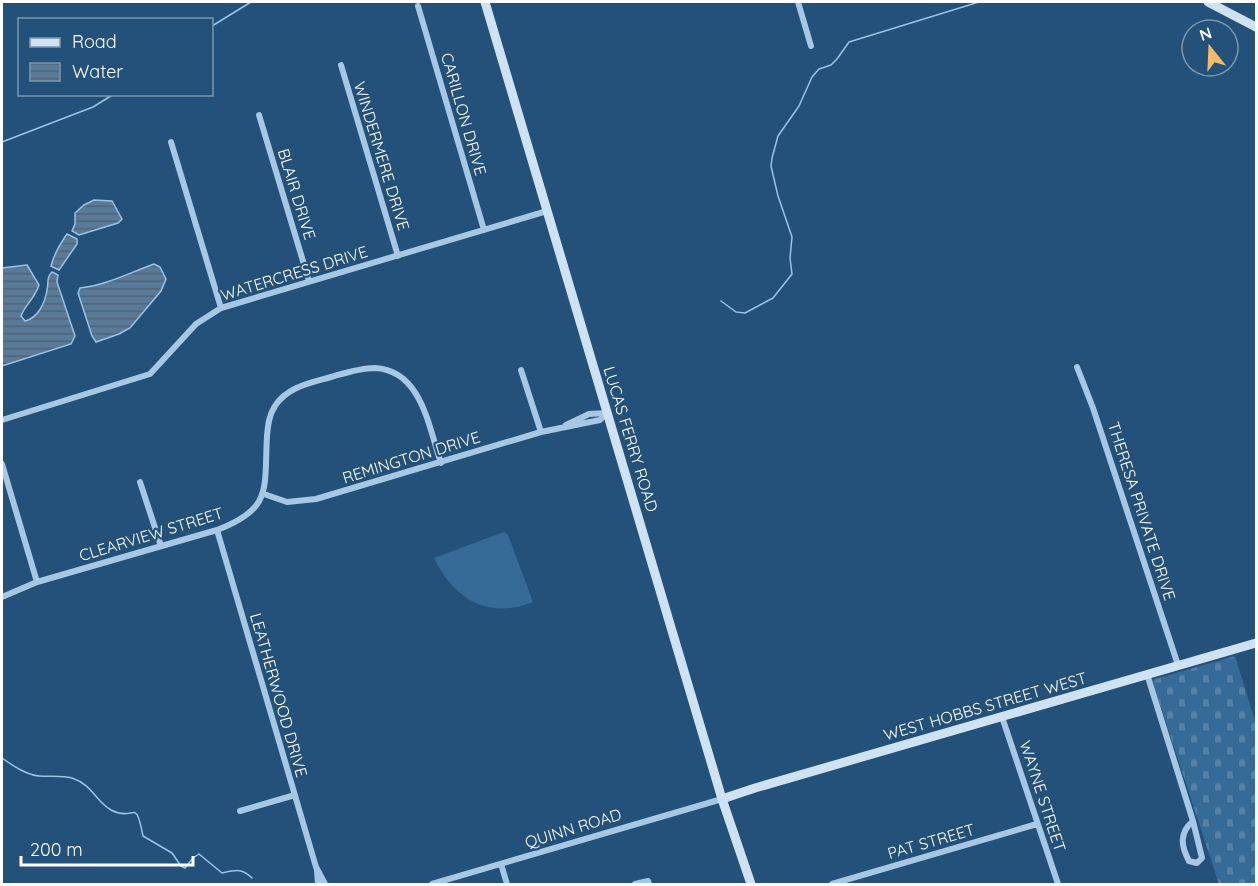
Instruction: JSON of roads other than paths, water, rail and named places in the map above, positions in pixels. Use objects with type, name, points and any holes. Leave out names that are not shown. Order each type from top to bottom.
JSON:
[{"type":"street","name":"LUCAS FERRY ROAD","points":[[484,2],[722,799],[751,885]]},
{"type":"street","points":[[798,2],[811,46]]},
{"type":"street","points":[[1209,2],[1257,27]]},
{"type":"street","name":"CARILLON DRIVE","points":[[418,6],[484,230]]},
{"type":"street","name":"WINDERMERE DRIVE","points":[[341,65],[398,256]]},
{"type":"street","name":"BLAIR DRIVE","points":[[259,115],[309,281]]},
{"type":"street","points":[[171,142],[221,308]]},
{"type":"street","name":"WATERCRESS DRIVE","points":[[2,420],[150,374],[196,324],[221,308],[547,211]]},
{"type":"street","name":"THERESA PRIVATE DRIVE","points":[[1077,368],[1096,418],[1178,665]]},
{"type":"street","points":[[264,494],[268,423],[277,403],[293,389],[353,371],[381,369],[395,373],[407,382],[420,399],[441,463]]},
{"type":"street","points":[[521,370],[541,432]]},
{"type":"street","name":"REMINGTON DRIVE","points":[[264,494],[287,502],[309,501],[566,426],[589,414],[607,413]]},
{"type":"street","points":[[2,464],[37,582]]},
{"type":"street","points":[[140,482],[161,546]]},
{"type":"street","name":"CLEARVIEW STREET","points":[[2,597],[37,582],[217,530],[240,521],[256,507],[264,494]]},
{"type":"street","name":"LEATHERWOOD DRIVE","points":[[217,530],[316,867],[318,885]]},
{"type":"street","name":"WEST HOBBS STREET WEST","points":[[722,799],[1257,643]]},
{"type":"street","points":[[1147,674],[1193,821],[1202,852],[1202,858],[1197,863],[1190,861],[1182,841],[1186,827],[1193,821]]},
{"type":"street","name":"WAYNE STREET","points":[[1002,717],[1058,885]]},
{"type":"street","points":[[240,812],[295,795]]},
{"type":"street","name":"QUINN ROAD","points":[[432,885],[722,799]]},
{"type":"street","name":"PAT STREET","points":[[832,885],[1037,824]]},
{"type":"street","points":[[501,864],[507,885]]},
{"type":"street","name":"LEATHERWOOD DRIVE","points":[[316,867],[325,885]]},
{"type":"street","points":[[635,885],[648,881],[650,885]]},
{"type":"water","points":[[94,200],[112,201],[122,219],[118,223],[79,235],[72,231],[75,224],[75,213]]},
{"type":"water","points":[[67,234],[77,239],[77,244],[59,270],[51,266]]},
{"type":"water","points":[[154,264],[160,267],[166,279],[161,291],[130,328],[96,342],[78,293],[80,288],[109,281]]},
{"type":"water","points":[[27,265],[39,285],[21,316],[25,321],[34,317],[43,305],[48,278],[52,272],[58,275],[57,282],[75,336],[71,344],[2,366],[2,268]]},
{"type":"waterway","points":[[213,25],[251,2]]},
{"type":"waterway","points":[[721,301],[736,312],[745,313],[773,298],[792,274],[790,258],[792,237],[771,166],[778,136],[799,106],[812,77],[819,69],[831,65],[849,42],[979,2]]},
{"type":"waterway","points":[[2,142],[93,107],[111,96]]},
{"type":"waterway","points":[[2,758],[29,774],[72,778],[85,785],[111,810],[125,814],[136,813],[143,836],[172,853],[185,868],[199,854],[222,873],[238,871],[252,878]]}]
